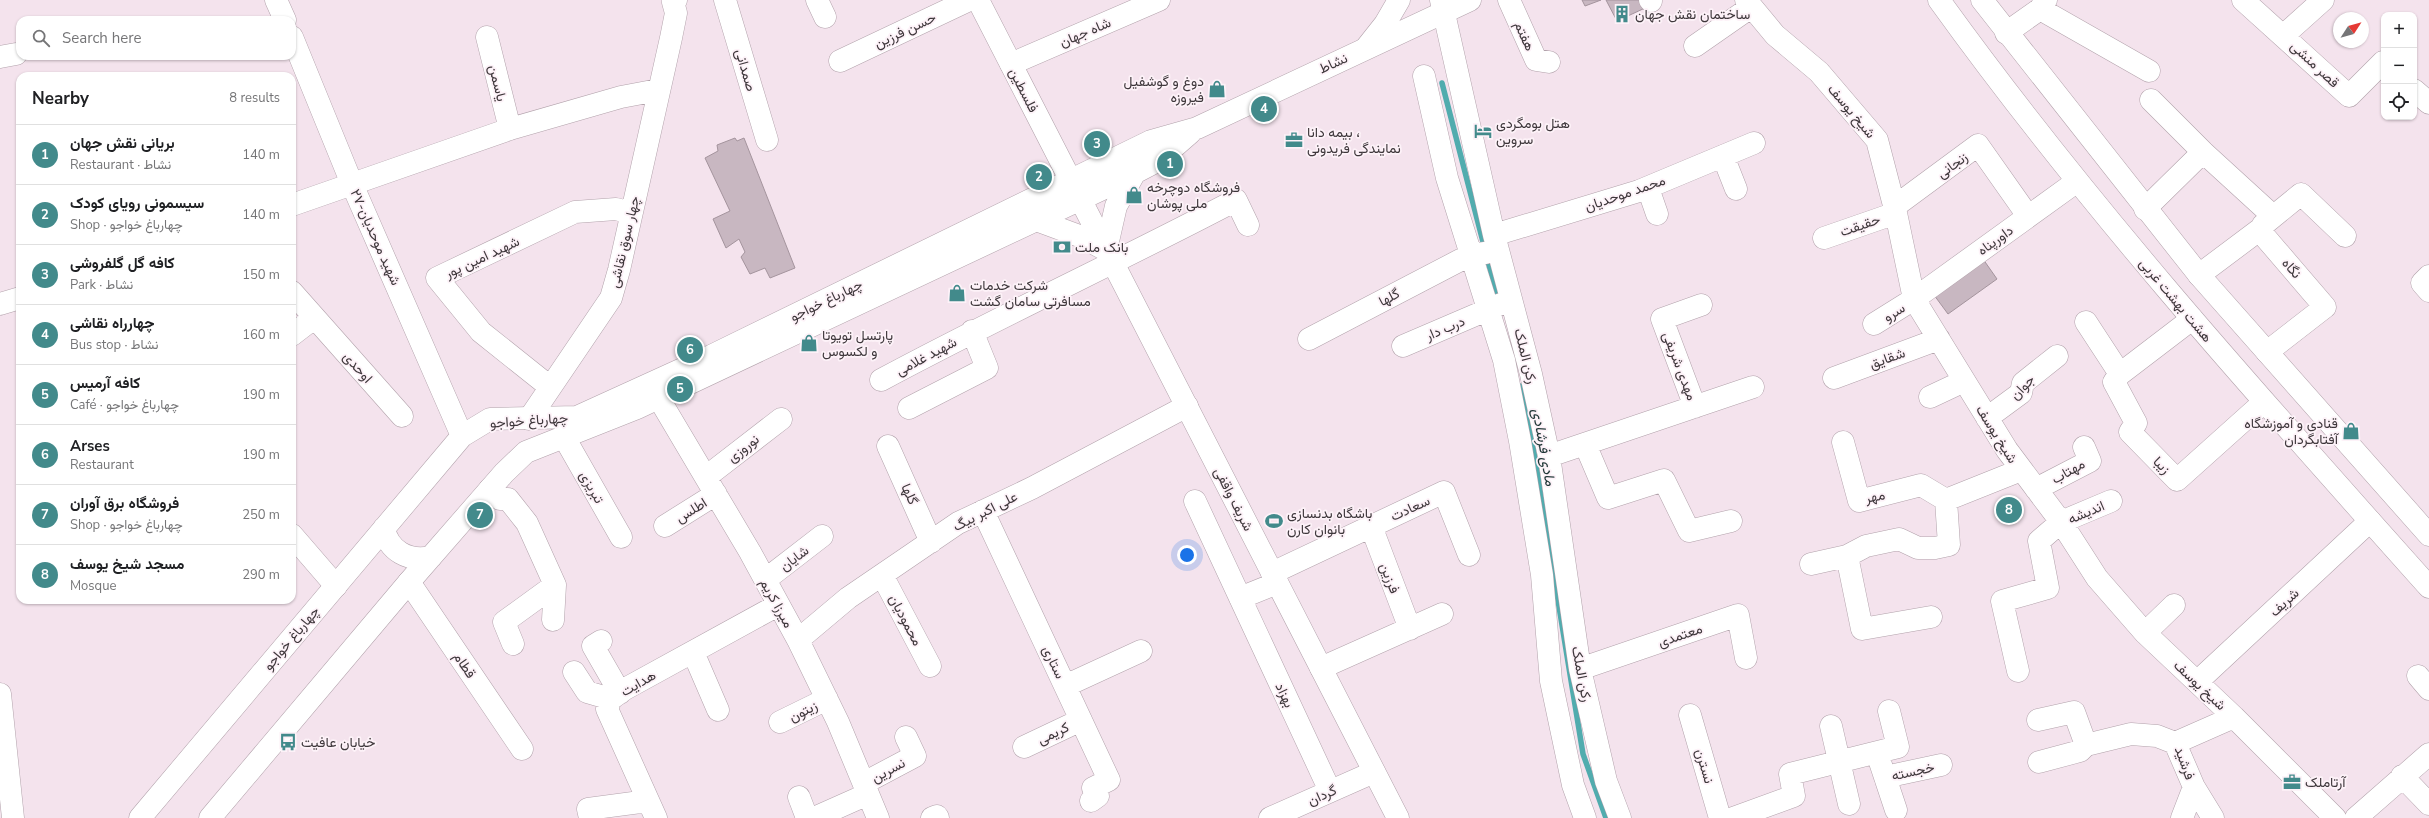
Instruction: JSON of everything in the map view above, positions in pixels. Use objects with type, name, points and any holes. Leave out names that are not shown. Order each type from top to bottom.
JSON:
[{"type":"street","points":[[276,0],[282,16]]},
{"type":"street","name":"صمدانی","points":[[725,0],[767,140]]},
{"type":"street","name":"حسن فرزین","points":[[840,61],[969,0]]},
{"type":"street","name":"فلسطین","points":[[978,0],[1070,181]]},
{"type":"street","name":"شاه جهان","points":[[1011,64],[1159,0]]},
{"type":"street","points":[[1366,48],[1385,24],[1399,0]]},
{"type":"street","name":"نشاط","points":[[1070,181],[1151,141],[1196,128],[1366,48],[1442,6],[1470,0]]},
{"type":"street","name":"هفتم","points":[[1509,0],[1536,60],[1549,62]]},
{"type":"street","name":"هشت بهشت غربی","points":[[1939,0],[2076,182],[2264,402],[2429,587]]},
{"type":"street","points":[[1982,0],[2006,33],[2199,275],[2429,535]]},
{"type":"street","name":"قصر منشی","points":[[2243,0],[2284,35],[2349,96],[2381,64]]},
{"type":"street","points":[[2284,35],[2323,0]]},
{"type":"street","name":"چهار سوق نقاشی","points":[[521,419],[550,387],[611,298],[676,13],[673,1]]},
{"type":"street","points":[[1695,46],[1749,4]]},
{"type":"street","name":"شیخ یوسف","points":[[1749,4],[1775,35],[1819,72],[1877,140],[1895,210],[1914,299],[1987,418],[2021,470],[2061,522],[2097,578],[2145,633],[2234,717],[2335,818]]},
{"type":"street","points":[[2006,33],[2043,4],[2149,71]]},
{"type":"street","name":"رکن الملک","points":[[1442,6],[1496,243],[1534,387],[1549,456],[1580,669],[1606,781],[1620,818]]},
{"type":"street","name":"یاسمن","points":[[487,37],[510,129]]},
{"type":"street","name":"۲۷-شهید موحدیان","points":[[296,47],[352,184],[462,436]]},
{"type":"street","name":"رکن الملک","points":[[1424,76],[1447,178],[1504,360],[1542,575],[1551,680],[1575,790],[1585,818]]},
{"type":"street","points":[[296,204],[510,129],[621,96],[658,90]]},
{"type":"street","points":[[2417,93],[2429,103]]},
{"type":"street","points":[[2151,100],[2203,152],[2266,223]]},
{"type":"street","name":"نشاط","points":[[1080,199],[1134,174],[1159,160],[1196,128]]},
{"type":"street","name":"محمد موحدیان","points":[[1470,255],[1496,243],[1648,188],[1754,143]]},
{"type":"street","name":"زنجانی","points":[[1895,210],[1978,145],[2028,216]]},
{"type":"street","points":[[2145,209],[2203,152]]},
{"type":"street","points":[[1723,156],[1736,189]]},
{"type":"street","points":[[1036,220],[1082,237],[1110,257],[1116,206],[1134,174]]},
{"type":"street","name":"شریف واقفی","points":[[1070,181],[1398,818]]},
{"type":"street","name":"چهارباغ خواجو","points":[[150,814],[336,586],[462,436],[490,419],[577,417],[711,356],[1070,181]]},
{"type":"street","name":"داورپناه","points":[[1914,299],[2076,182]]},
{"type":"street","points":[[1648,188],[1657,214]]},
{"type":"street","points":[[2199,275],[2301,194],[2345,236]]},
{"type":"street","name":"چهارباغ خواجو","points":[[210,818],[409,582],[490,489],[526,452],[637,408],[1080,199]]},
{"type":"street","name":"شهید غلامی","points":[[881,380],[1110,257],[1236,200],[1248,225]]},
{"type":"street","name":"شهید امین پور","points":[[550,387],[481,332],[437,278],[575,212],[616,209],[631,213]]},
{"type":"street","name":"حقیقت","points":[[1824,238],[1895,210]]},
{"type":"street","name":"نگاه","points":[[2266,223],[2325,307],[2267,352]]},
{"type":"street","name":"گلها","points":[[1309,339],[1470,255]]},
{"type":"street","name":"اوحدی","points":[[296,297],[402,416]]},
{"type":"street","points":[[0,304],[16,299]]},
{"type":"street","name":"سرو","points":[[1874,324],[1914,299]]},
{"type":"street","name":"درب دار","points":[[1403,346],[1488,309],[1511,301]]},
{"type":"street","name":"مهدی شریفی","points":[[1695,407],[1662,320],[1701,306]]},
{"type":"street","points":[[296,332],[314,318]]},
{"type":"street","points":[[2086,322],[2120,374],[2192,319]]},
{"type":"street","name":"شهید غلامی","points":[[909,408],[987,368],[972,331]]},
{"type":"street","name":"شقایق","points":[[1834,378],[1938,339]]},
{"type":"street","name":"جوان","points":[[1987,418],[2021,393],[2023,383],[2057,356]]},
{"type":"street","name":"زیبا","points":[[2120,374],[2114,382],[2136,423],[2130,432],[2176,480],[2264,402]]},
{"type":"street","points":[[1930,397],[1964,381]]},
{"type":"street","points":[[1509,389],[1534,387]]},
{"type":"street","name":"مهدی شریفی","points":[[1549,456],[1753,387]]},
{"type":"street","name":"میرزا کریم","points":[[658,397],[711,485],[798,640],[827,699],[878,818]]},
{"type":"street","name":"علی اکبر بیگ","points":[[798,640],[848,598],[958,523],[1187,406]]},
{"type":"street","points":[[521,419],[522,424],[528,432],[529,442],[526,452]]},
{"type":"street","name":"نوروزی","points":[[711,485],[781,419]]},
{"type":"street","name":"تبریزی","points":[[564,437],[621,537]]},
{"type":"street","name":"مهر","points":[[1843,442],[1860,501],[1921,486],[1946,500]]},
{"type":"street","points":[[1586,444],[1608,498],[1664,480],[1689,531],[1732,521]]},
{"type":"street","name":"گلها","points":[[888,446],[931,542]]},
{"type":"street","name":"مهتاب","points":[[2036,489],[2090,460],[2084,447]]},
{"type":"street","points":[[1811,564],[1847,556],[1866,546],[1899,539],[1918,548],[1935,548],[1949,545],[1946,500],[2021,470]]},
{"type":"street","name":"اطلس","points":[[665,526],[711,485]]},
{"type":"street","points":[[490,489],[500,499],[508,499],[528,539],[555,584],[553,620]]},
{"type":"street","name":"سعادت","points":[[1275,578],[1371,526],[1444,492],[1469,555]]},
{"type":"street","name":"بهزاد","points":[[1195,501],[1330,792]]},
{"type":"street","name":"اندیشه","points":[[2018,671],[2002,602],[2048,588],[2039,541],[2061,522],[2111,501]]},
{"type":"street","name":"ستاری","points":[[983,511],[1109,780],[1093,788],[1098,796],[1091,801]]},
{"type":"street","name":"شریف","points":[[2197,682],[2370,521]]},
{"type":"street","name":"فرزین","points":[[1371,526],[1410,629]]},
{"type":"street","points":[[384,528],[389,542],[399,553],[415,559],[431,557]]},
{"type":"street","name":"شایان","points":[[765,580],[822,536]]},
{"type":"street","points":[[296,540],[336,586]]},
{"type":"street","points":[[1847,556],[1862,629],[1931,617]]},
{"type":"street","name":"محمودیان","points":[[882,575],[930,666]]},
{"type":"street","points":[[1240,598],[1275,578]]},
{"type":"street","name":"قطام","points":[[409,582],[522,749]]},
{"type":"street","points":[[514,644],[504,622],[555,584]]},
{"type":"street","name":"هدایت","points":[[657,810],[607,709],[615,696],[778,605]]},
{"type":"street","points":[[2145,633],[2174,605]]},
{"type":"street","points":[[1321,668],[1393,634],[1410,629],[1442,614]]},
{"type":"street","name":"معتمدی","points":[[1580,669],[1738,615],[1746,658]]},
{"type":"street","points":[[601,641],[593,646],[615,696]]},
{"type":"street","points":[[1065,686],[1141,651]]},
{"type":"street","points":[[693,652],[718,710]]},
{"type":"street","points":[[574,672],[587,692],[615,696]]},
{"type":"street","points":[[0,699],[13,818]]},
{"type":"street","name":"زیتون","points":[[780,722],[827,699]]},
{"type":"street","name":"خجسته","points":[[1733,818],[1794,796],[1790,774],[1898,747],[1888,711]]},
{"type":"street","points":[[2038,720],[2074,712],[2086,745]]},
{"type":"street","name":"نسترن","points":[[1690,715],[1720,818]]},
{"type":"street","name":"فرشید","points":[[2212,818],[2194,787],[2175,743],[2234,717]]},
{"type":"street","name":"کریمی","points":[[1024,747],[1081,720]]},
{"type":"street","points":[[1831,726],[1849,804]]},
{"type":"street","points":[[2039,762],[2080,751],[2086,745],[2131,734],[2157,736],[2175,743]]},
{"type":"street","name":"نسرین","points":[[866,789],[915,756],[906,737]]},
{"type":"street","name":"خجسته","points":[[1877,753],[1896,810]]},
{"type":"street","points":[[2356,818],[2402,776],[2429,754]]},
{"type":"street","name":"خجسته","points":[[1885,777],[1941,765]]},
{"type":"street","name":"گردان","points":[[1270,818],[1374,772]]},
{"type":"street","points":[[2402,776],[2429,804]]},
{"type":"street","points":[[1575,790],[1606,781]]},
{"type":"street","points":[[2182,818],[2194,787]]},
{"type":"street","points":[[814,818],[866,789]]},
{"type":"street","points":[[799,797],[807,818]]},
{"type":"street","points":[[590,818],[588,809],[657,810]]},
{"type":"street","points":[[932,818],[937,816],[938,818]]},
{"type":"building","name":"ساختمان نقش جهان","points":[[1582,0],[1601,0],[1585,6]]},
{"type":"building","name":"ساختمان نقش جهان","points":[[1606,0],[1641,0],[1645,8],[1617,21]]},
{"type":"building","points":[[735,138],[737,141],[744,138],[795,268],[770,278],[765,268],[750,274],[741,257],[745,252],[739,239],[726,248],[713,219],[730,211],[705,158],[718,151],[717,145]]},
{"type":"building","points":[[1983,259],[1997,279],[1948,314],[1934,295]]},
{"type":"waterway","name":"مادی فرشادی","points":[[1442,83],[1498,300]]},
{"type":"waterway","name":"مادی فرشادی","points":[[1520,386],[1528,416],[1583,754],[1606,818]]},
{"type":"place","name":"ساختمان نقش جهان","points":[[1622,14]]},
{"type":"place","name":"دوغ و گوشفیل فیروزه","points":[[1217,89]]},
{"type":"place","name":"چهارراه نقاشی","points":[[1264,109]]},
{"type":"place","name":"هتل بومگردی سروین","points":[[1483,131]]},
{"type":"place","name":"بیمه دانا ، نمایندگی فریدونی","points":[[1294,140]]},
{"type":"place","name":"کافه گل گلفروشی","points":[[1097,144]]},
{"type":"place","name":"بریانی نقش جهان","points":[[1170,164]]},
{"type":"place","name":"سیسمونی رویای کودک","points":[[1039,177]]},
{"type":"place","name":"فروشگاه دوچرخه ملی پوشان","points":[[1134,195]]},
{"type":"place","name":"بانک ملت","points":[[1062,247]]},
{"type":"place","name":"شرکت خدمات مسافرتی سامان گشت","points":[[957,293]]},
{"type":"place","name":"پارتسل تویوتا و لکسوس","points":[[809,343]]},
{"type":"place","name":"Arses","points":[[690,350]]},
{"type":"place","name":"کافه آرمیس","points":[[680,389]]},
{"type":"place","name":"قنادی و آموزشگاه آفتابگردان","points":[[2351,431]]},
{"type":"place","name":"مسجد شیخ یوسف","points":[[2009,510]]},
{"type":"place","name":"فروشگاه برق آوران","points":[[480,515]]},
{"type":"place","name":"باشگاه بدنسازی بانوان کارن","points":[[1274,521]]},
{"type":"place","name":"خیابان عافیت","points":[[288,742]]},
{"type":"place","name":"آرتاملک","points":[[2292,782]]}]
